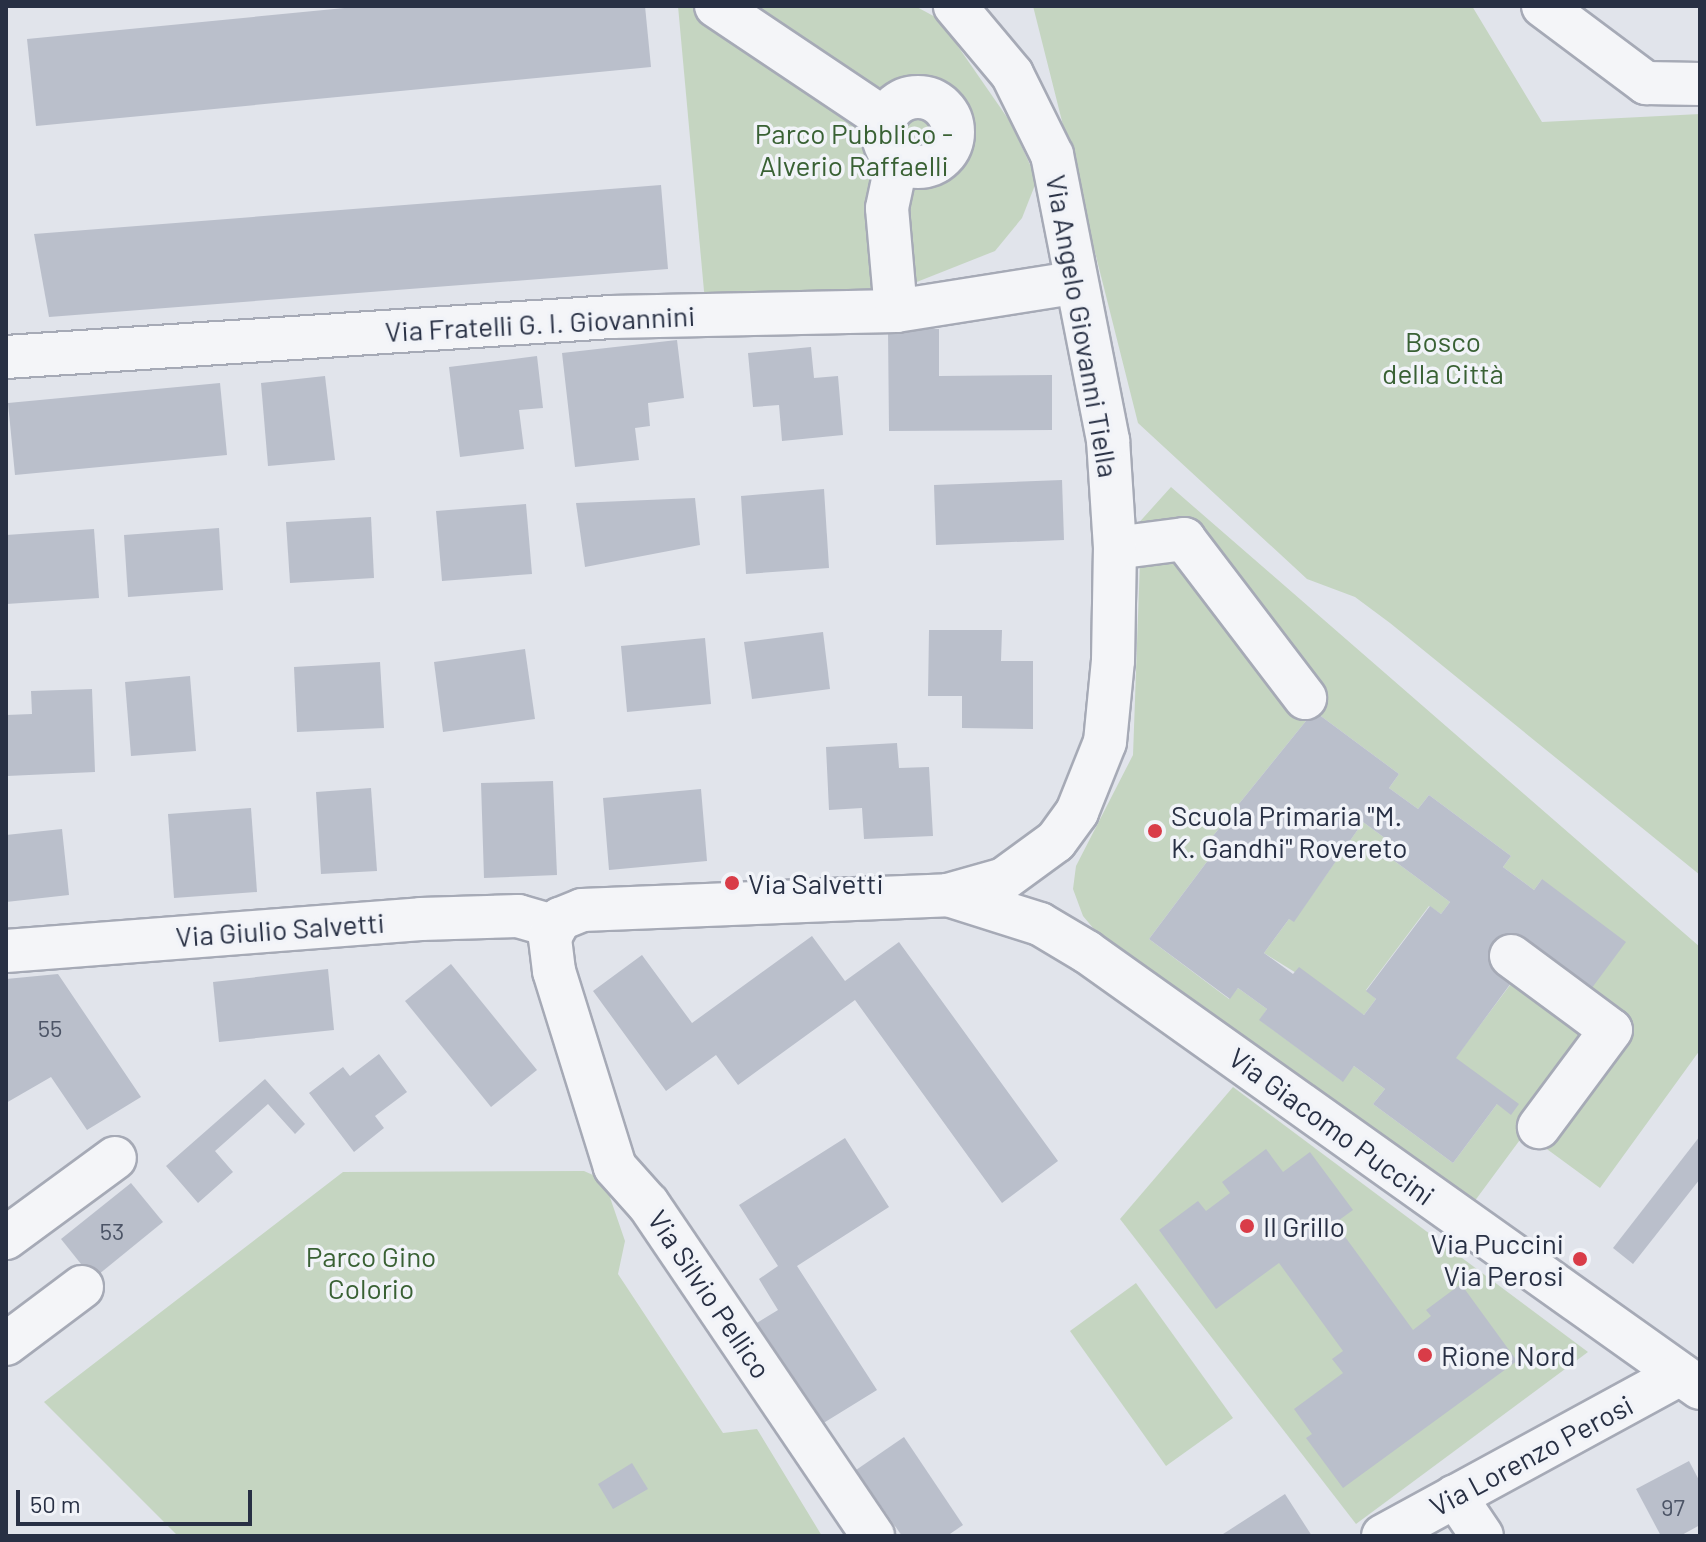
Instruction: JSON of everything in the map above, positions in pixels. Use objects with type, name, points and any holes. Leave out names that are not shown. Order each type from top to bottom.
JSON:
[{"type":"street","points":[[716,6],[885,119]]},
{"type":"street","name":"Via Angelo Giovanni Tiella","points":[[948,895],[1004,879],[1056,841],[1077,812],[1105,742],[1113,661],[1115,548],[1108,440],[1073,283],[1052,155],[1012,74],[955,6]]},
{"type":"street","points":[[1543,6],[1646,83],[1700,84]]},
{"type":"street","points":[[913,97],[938,103],[951,121],[951,145],[935,163],[920,168],[897,161],[882,138],[885,119],[893,107],[913,97]]},
{"type":"street","points":[[896,311],[887,208],[897,161]]},
{"type":"street","name":"Via Fratelli G. I. Giovannini","points":[[6,357],[595,318],[896,311],[1073,283]]},
{"type":"street","points":[[1115,548],[1184,539],[1305,698]]},
{"type":"street","points":[[1040,924],[1037,884],[1056,841]]},
{"type":"street","points":[[554,926],[572,913],[597,909],[948,895]]},
{"type":"street","name":"Via Giacomo Puccini","points":[[948,895],[1040,924],[1641,1343],[1690,1381]]},
{"type":"street","name":"Via Giulio Salvetti","points":[[6,951],[421,919],[518,916],[554,926]]},
{"type":"street","name":"Via Silvio Pellico","points":[[554,926],[550,951],[615,1167],[648,1204],[873,1536]]},
{"type":"street","points":[[1511,956],[1611,1030],[1528,1125]]},
{"type":"street","points":[[6,1238],[115,1158]]},
{"type":"street","points":[[6,1344],[82,1287]]},
{"type":"street","name":"Via Lorenzo Perosi","points":[[1383,1536],[1443,1514],[1690,1381]]},
{"type":"street","points":[[1443,1514],[1482,1536]]},
{"type":"green space","name":"Parco Pubblico - Alverio Raffaelli","points":[[678,6],[915,6],[939,19],[1011,123],[1037,180],[1022,218],[995,251],[894,291],[705,302]]},
{"type":"green space","name":"Bosco della Città","points":[[1033,6],[1472,6],[1542,122],[1700,114],[1700,875],[1390,623],[1355,597],[1307,579],[1138,423]]},
{"type":"green space","name":"Scuola Primaria \"M. K. Gandhi\" Rovereto","points":[[1171,487],[1700,947],[1700,1050],[1600,1188],[1525,1133],[1474,1202],[1104,941],[1083,916],[1073,889],[1076,866],[1133,755],[1140,561],[1126,537]],"holes":[[[1314,711],[1399,774],[1389,788],[1418,809],[1429,795],[1511,856],[1503,867],[1534,890],[1542,879],[1519,973],[1456,1057],[1434,1058],[1497,1104],[1453,1163],[1373,1104],[1385,1089],[1354,1066],[1342,1081],[1260,1020],[1267,1009],[1238,988],[1229,999],[1149,939],[1209,859],[1200,852]]]},
{"type":"green space","points":[[1363,822],[1393,844],[1385,854],[1450,902],[1441,914],[1429,906],[1366,990],[1376,999],[1364,1015],[1264,953],[1289,919],[1294,921]]},
{"type":"green space","points":[[1233,1087],[1588,1352],[1356,1524],[1120,1219]]},
{"type":"green space","name":"Parco Gino Colorio","points":[[584,1171],[604,1180],[625,1241],[618,1274],[723,1433],[757,1429],[822,1536],[178,1536],[44,1402],[343,1172]]},
{"type":"green space","points":[[1136,1283],[1233,1418],[1166,1466],[1070,1331]]},
{"type":"building","points":[[365,6],[645,6],[651,67],[36,126],[27,39]]},
{"type":"building","points":[[661,185],[668,269],[49,317],[34,234]]},
{"type":"building","points":[[888,329],[939,329],[939,376],[1052,375],[1052,430],[889,431]]},
{"type":"building","points":[[677,340],[684,398],[648,403],[650,426],[635,428],[639,460],[575,467],[562,353]]},
{"type":"building","points":[[811,347],[814,378],[838,376],[843,435],[782,441],[779,405],[753,407],[748,353]]},
{"type":"building","points":[[537,356],[543,408],[519,410],[524,449],[460,457],[449,367]]},
{"type":"building","points":[[325,376],[335,460],[268,466],[261,383]]},
{"type":"building","points":[[220,383],[227,455],[15,475],[8,403]]},
{"type":"building","points":[[1062,480],[1064,540],[936,545],[934,485]]},
{"type":"building","points":[[824,489],[829,568],[746,574],[741,496]]},
{"type":"building","points":[[695,498],[700,545],[585,567],[576,503]]},
{"type":"building","points":[[526,504],[532,574],[442,581],[436,511]]},
{"type":"building","points":[[371,517],[374,578],[290,583],[286,522]]},
{"type":"building","points":[[219,528],[223,590],[128,597],[124,535]]},
{"type":"building","points":[[94,529],[99,598],[6,604],[6,535]]},
{"type":"building","points":[[929,630],[1002,630],[1001,661],[1033,661],[1033,729],[962,728],[962,696],[928,696]]},
{"type":"building","points":[[823,632],[830,689],[752,699],[744,642]]},
{"type":"building","points":[[705,638],[711,704],[627,712],[621,646]]},
{"type":"building","points":[[525,649],[535,719],[443,732],[434,662]]},
{"type":"building","points":[[380,662],[384,728],[297,732],[294,667]]},
{"type":"building","points":[[190,676],[196,751],[131,756],[125,682]]},
{"type":"building","points":[[92,689],[95,772],[7,776],[6,715],[32,714],[31,691]]},
{"type":"building","points":[[1314,711],[1399,774],[1389,788],[1418,809],[1429,795],[1511,856],[1503,867],[1534,890],[1542,879],[1626,942],[1583,1000],[1519,972],[1456,1058],[1519,1104],[1511,1115],[1497,1104],[1453,1163],[1373,1104],[1385,1089],[1354,1066],[1343,1082],[1259,1020],[1267,1009],[1238,988],[1230,999],[1149,939],[1209,859],[1200,852]],"holes":[[[1363,822],[1393,844],[1385,854],[1450,902],[1441,914],[1430,906],[1366,991],[1376,999],[1364,1015],[1299,967],[1293,974],[1264,953],[1289,919],[1294,922]]]},
{"type":"building","points":[[897,743],[899,768],[929,767],[933,836],[864,839],[862,808],[829,810],[826,747]]},
{"type":"building","points":[[553,781],[557,875],[484,878],[481,783]]},
{"type":"building","points":[[371,788],[377,871],[321,874],[316,792]]},
{"type":"building","points":[[701,789],[707,861],[609,870],[603,798]]},
{"type":"building","points":[[251,808],[257,892],[174,898],[168,814]]},
{"type":"building","points":[[62,829],[69,895],[6,902],[6,835]]},
{"type":"building","points":[[812,936],[845,981],[899,942],[1058,1161],[1002,1203],[855,1000],[738,1085],[716,1055],[666,1091],[593,991],[642,955],[692,1023]]},
{"type":"building","points":[[451,964],[537,1070],[491,1107],[405,1001]]},
{"type":"building","points":[[328,969],[334,1030],[219,1042],[213,982]]},
{"type":"building","points":[[58,974],[141,1097],[87,1130],[51,1077],[6,1103],[6,979]]},
{"type":"building","points":[[379,1054],[407,1092],[375,1116],[384,1128],[354,1152],[309,1093],[343,1067],[350,1076]]},
{"type":"building","points":[[265,1079],[305,1124],[295,1134],[268,1104],[215,1151],[233,1172],[198,1203],[166,1166]]},
{"type":"building","points":[[1700,1136],[1700,1179],[1633,1264],[1613,1248]]},
{"type":"building","points":[[845,1138],[889,1207],[797,1266],[877,1390],[817,1427],[752,1326],[778,1310],[759,1279],[778,1266],[739,1205]]},
{"type":"building","name":"Rione Nord","points":[[1266,1149],[1283,1172],[1310,1152],[1353,1210],[1335,1223],[1413,1330],[1431,1316],[1426,1310],[1461,1284],[1517,1361],[1343,1488],[1306,1438],[1312,1434],[1294,1409],[1343,1373],[1332,1359],[1343,1351],[1279,1263],[1216,1309],[1159,1230],[1198,1201],[1206,1211],[1230,1193],[1222,1182]]},
{"type":"building","points":[[131,1183],[163,1222],[93,1279],[61,1239]]},
{"type":"building","points":[[904,1437],[963,1525],[947,1536],[902,1536],[856,1470]]},
{"type":"building","points":[[1689,1461],[1700,1482],[1700,1525],[1680,1536],[1661,1536],[1636,1489]]},
{"type":"building","points":[[632,1463],[648,1489],[613,1509],[598,1484]]},
{"type":"building","points":[[1285,1494],[1312,1536],[1220,1536]]},
{"type":"place","name":"Scuola Primaria \"M. K. Gandhi\" Rovereto","points":[[1155,831]]},
{"type":"place","name":"Via Salvetti","points":[[732,883]]},
{"type":"place","name":"Il Grillo","points":[[1247,1226]]},
{"type":"place","name":"Via Puccini Via Perosi","points":[[1580,1259]]},
{"type":"place","name":"Rione Nord","points":[[1425,1355]]}]
